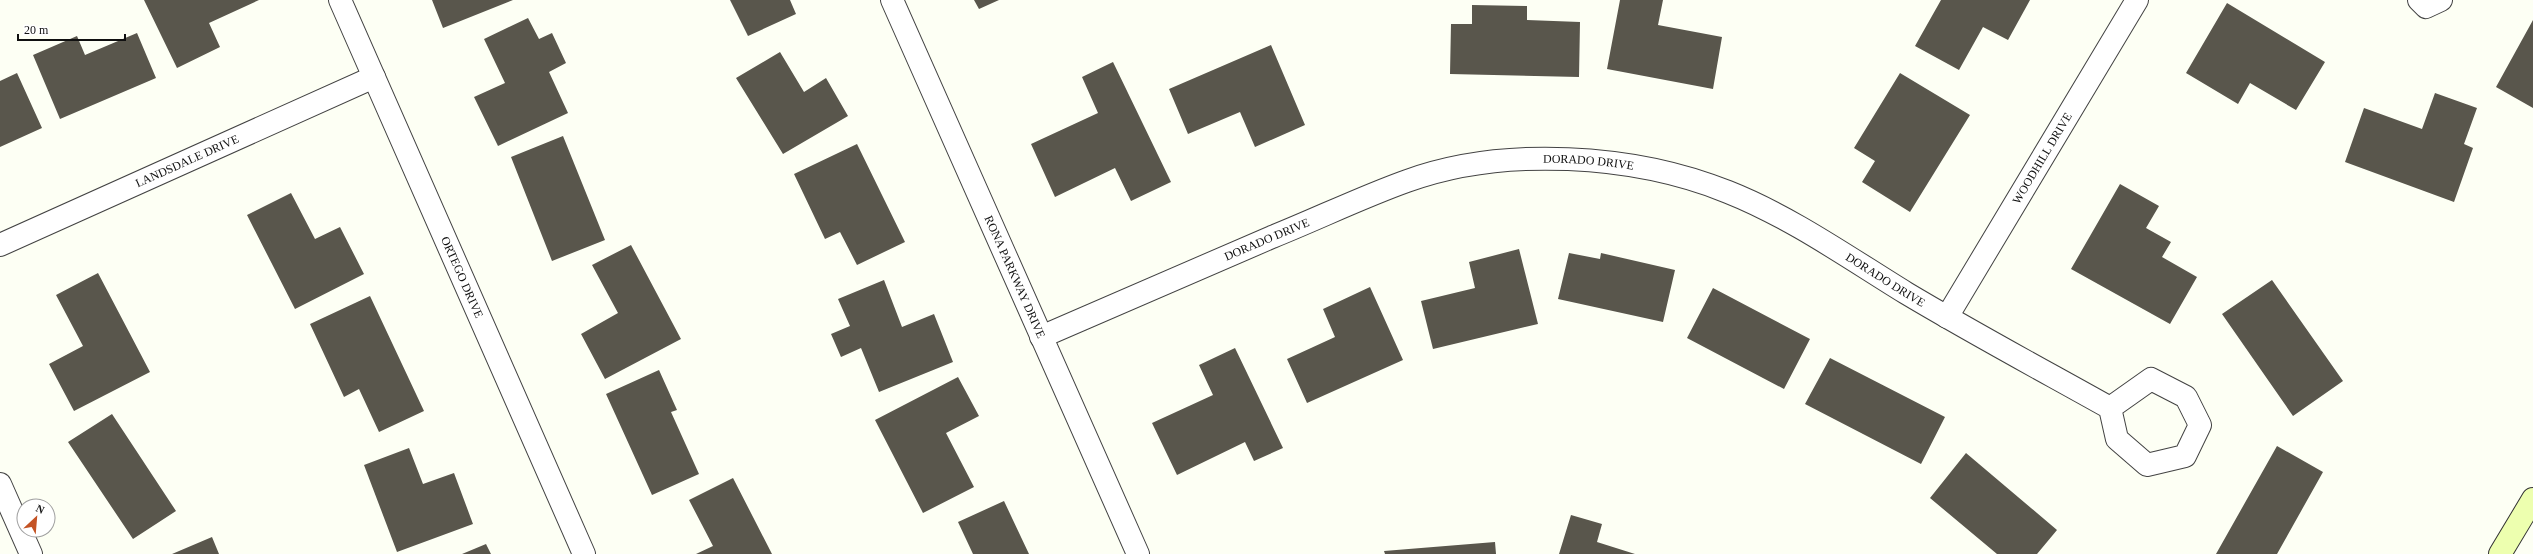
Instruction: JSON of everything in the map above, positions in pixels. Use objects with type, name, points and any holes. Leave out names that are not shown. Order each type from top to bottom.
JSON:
[{"type":"street","name":"ORTEGO DRIVE","points":[[340,0],[584,554]]},
{"type":"street","name":"RONA PARKWAY DRIVE","points":[[892,0],[1138,554]]},
{"type":"street","name":"WOODHILL DRIVE","points":[[1947,317],[2137,0]]},
{"type":"street","points":[[2419,0],[2426,7],[2441,0]]},
{"type":"street","name":"LANDSDALE DRIVE","points":[[0,245],[374,77]]},
{"type":"street","name":"DORADO DRIVE","points":[[1041,337],[1410,180],[1477,164],[1543,158],[1592,160],[1642,167],[1682,176],[1729,192],[1788,221],[1947,317],[2110,408]]},
{"type":"street","points":[[0,484],[31,554]]},
{"type":"street","points":[[2500,554],[2533,499]]},
{"type":"building","points":[[144,0],[259,0],[209,23],[220,47],[177,68]]},
{"type":"building","points":[[432,0],[513,0],[443,28]]},
{"type":"building","points":[[730,0],[790,0],[796,14],[748,36]]},
{"type":"building","points":[[974,0],[999,0],[979,9]]},
{"type":"building","points":[[1620,0],[1663,0],[1658,25],[1722,37],[1713,89],[1607,69]]},
{"type":"building","points":[[1941,0],[2030,0],[2008,40],[1983,27],[1959,70],[1915,46]]},
{"type":"building","points":[[2227,3],[2325,62],[2296,110],[2250,83],[2238,104],[2186,73]]},
{"type":"building","points":[[1472,5],[1527,6],[1527,20],[1580,22],[1579,77],[1450,74],[1451,24],[1472,24]]},
{"type":"building","points":[[528,18],[539,39],[552,33],[566,63],[549,72],[568,113],[498,146],[474,97],[505,83],[484,39]]},
{"type":"building","points":[[2533,20],[2533,108],[2496,87]]},
{"type":"building","points":[[137,33],[156,78],[60,119],[33,55],[77,36],[85,55]]},
{"type":"building","points":[[1271,45],[1305,125],[1255,147],[1240,112],[1188,134],[1169,89]]},
{"type":"building","points":[[780,52],[804,92],[826,78],[848,116],[783,154],[736,78]]},
{"type":"building","points":[[1113,62],[1171,182],[1131,201],[1115,168],[1055,197],[1031,144],[1098,113],[1082,77]]},
{"type":"building","points":[[17,73],[42,128],[0,147],[0,81]]},
{"type":"building","points":[[1900,73],[1970,115],[1910,212],[1862,182],[1875,161],[1854,148]]},
{"type":"building","points":[[2435,93],[2477,108],[2464,144],[2473,148],[2454,202],[2345,162],[2364,108],[2422,129]]},
{"type":"building","points":[[563,136],[605,240],[552,261],[511,157]]},
{"type":"building","points":[[857,144],[905,242],[857,265],[840,232],[825,239],[794,174]]},
{"type":"building","points":[[2120,184],[2159,206],[2146,228],[2171,242],[2162,257],[2197,277],[2170,324],[2071,269]]},
{"type":"building","points":[[291,193],[315,239],[340,227],[364,274],[295,309],[247,215]]},
{"type":"building","points":[[631,245],[681,339],[605,379],[581,334],[618,313],[592,265]]},
{"type":"building","points":[[1519,249],[1538,324],[1433,349],[1421,301],[1475,288],[1469,262]]},
{"type":"building","points":[[1569,253],[1600,259],[1601,253],[1675,270],[1663,322],[1558,299]]},
{"type":"building","points":[[98,273],[150,372],[74,411],[49,364],[83,346],[56,295]]},
{"type":"building","points":[[884,280],[902,327],[934,314],[953,362],[879,392],[861,348],[841,357],[831,334],[850,326],[838,299]]},
{"type":"building","points":[[2272,280],[2343,381],[2293,416],[2222,314]]},
{"type":"building","points":[[1370,287],[1403,360],[1307,403],[1287,359],[1335,337],[1323,309]]},
{"type":"building","points":[[1713,288],[1810,339],[1784,389],[1687,338]]},
{"type":"building","points":[[370,296],[424,411],[379,432],[359,389],[344,397],[310,324]]},
{"type":"building","points":[[1235,348],[1283,448],[1254,461],[1245,442],[1177,475],[1152,423],[1213,395],[1199,365]]},
{"type":"building","points":[[1830,358],[1945,417],[1921,464],[1805,404]]},
{"type":"building","points":[[659,370],[677,410],[671,412],[699,474],[652,495],[606,394]]},
{"type":"building","points":[[958,377],[979,416],[946,433],[974,487],[923,513],[875,420]]},
{"type":"building","points":[[112,414],[176,511],[133,539],[68,442]]},
{"type":"building","points":[[2277,446],[2323,472],[2277,554],[2216,554]]},
{"type":"building","points":[[409,448],[423,484],[454,473],[473,524],[397,552],[364,465]]},
{"type":"building","points":[[1966,453],[2057,530],[2037,554],[1997,554],[1930,498]]},
{"type":"building","points":[[733,478],[772,554],[696,554],[713,546],[689,500]]},
{"type":"building","points":[[1004,501],[1029,554],[973,554],[958,522]]},
{"type":"building","points":[[1571,515],[1602,524],[1597,542],[1635,554],[1559,554]]},
{"type":"building","points":[[212,537],[219,554],[172,554]]},
{"type":"building","points":[[1495,542],[1496,554],[1385,554],[1384,551]]},
{"type":"building","points":[[486,544],[491,554],[462,554]]}]
